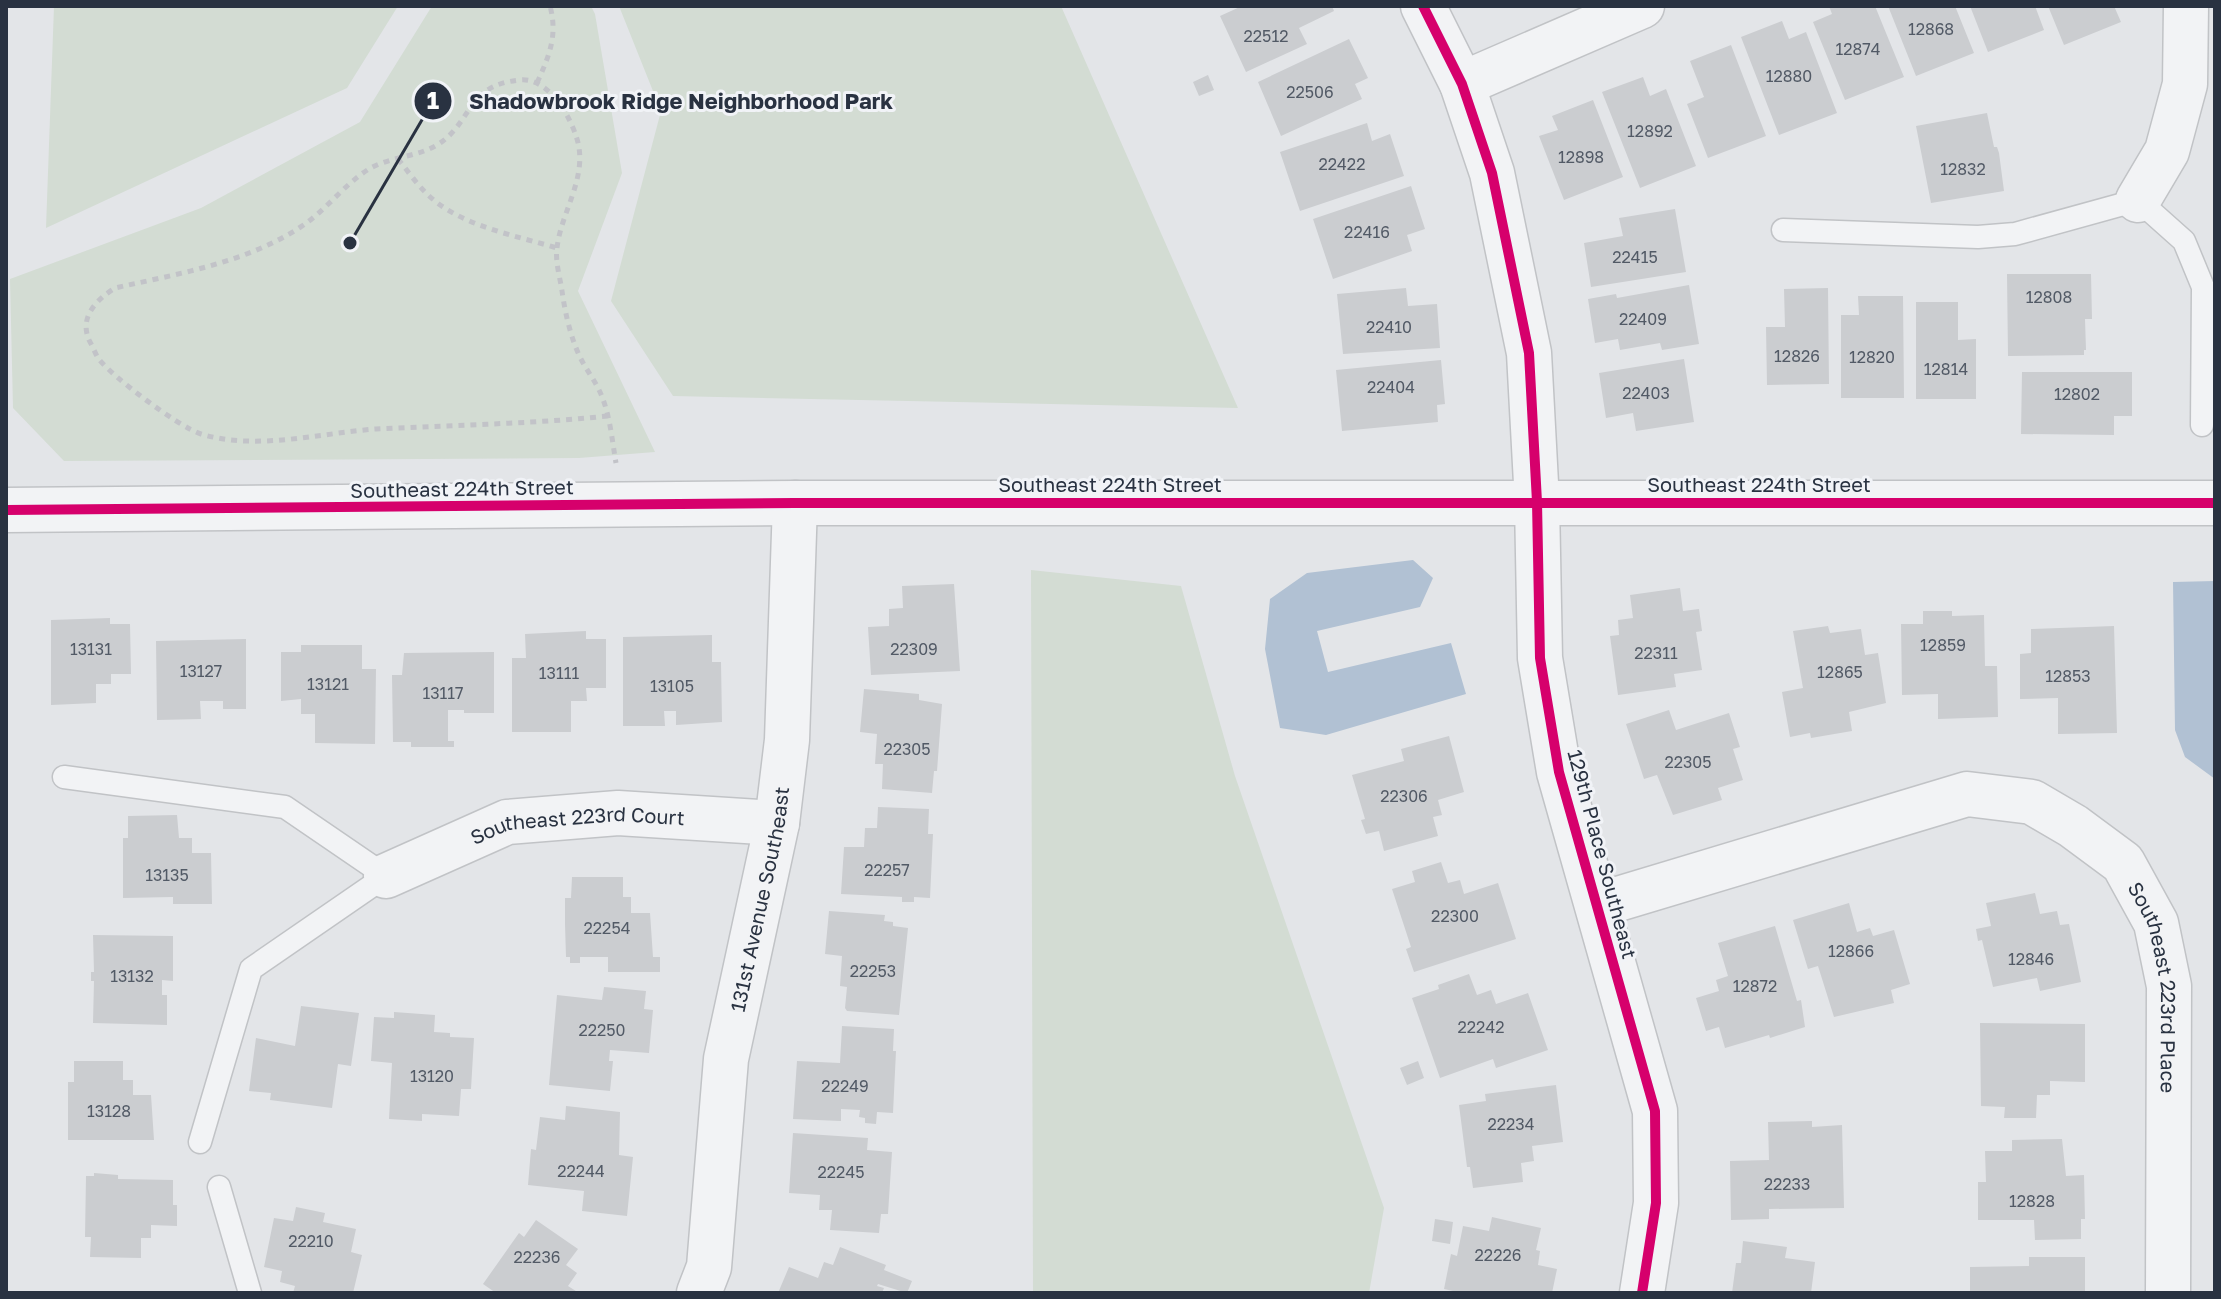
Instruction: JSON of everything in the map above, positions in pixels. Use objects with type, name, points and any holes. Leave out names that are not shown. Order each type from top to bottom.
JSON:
[{"type":"street","name":"129th Place Southeast","points":[[1423,6],[1462,84],[1492,173],[1529,353],[1537,502],[1540,658],[1559,772],[1655,1111],[1656,1203],[1642,1293]]},
{"type":"street","points":[[1462,84],[1642,6]]},
{"type":"street","points":[[2138,200],[2167,151],[2185,84],[2186,6]]},
{"type":"street","name":"Southeast 224th Street","points":[[6,510],[795,503],[2215,503]]},
{"type":"street","name":"131st Avenue Southeast","points":[[699,1293],[709,1267],[726,1059],[777,823],[787,740],[795,503]]},
{"type":"street","name":"Southeast 223rd Place","points":[[1598,905],[1967,794],[2032,802],[2073,826],[2123,863],[2156,923],[2169,986],[2168,1293]]},
{"type":"street","name":"Southeast 223rd Court","points":[[386,876],[507,822],[618,813],[777,823]]},
{"type":"lane","points":[[1783,230],[1990,236],[2015,234],[2138,200],[2184,241],[2203,287],[2202,425]]},
{"type":"lane","points":[[64,777],[285,807],[386,876],[251,969],[200,1142]]},
{"type":"lane","points":[[219,1187],[250,1293]]},
{"type":"path","points":[[537,83],[553,47],[555,27],[550,6]]},
{"type":"path","points":[[608,416],[543,423],[373,429],[312,437],[236,440],[200,433],[171,420],[100,360],[88,337],[87,323],[90,309],[115,288],[218,264],[301,228],[370,168],[435,146],[449,136],[476,97],[488,89],[524,79],[537,83],[569,117],[578,141],[578,171],[557,248],[562,294],[572,336],[608,416],[616,464],[616,504]]},
{"type":"path","points":[[398,159],[428,195],[461,217],[557,248]]},
{"type":"shaded area","points":[[54,6],[398,6],[347,88],[46,228]]},
{"type":"shaded area","points":[[432,6],[591,6],[595,14],[622,173],[578,291],[655,452],[579,458],[64,461],[13,408],[10,279],[201,208],[360,122]]},
{"type":"shaded area","points":[[619,6],[1061,6],[1238,408],[673,396],[611,301],[661,111]]},
{"type":"shaded area","points":[[1031,570],[1181,586],[1235,776],[1384,1208],[1369,1293],[1033,1293]]},
{"type":"water","points":[[1413,560],[1433,578],[1420,607],[1317,631],[1328,672],[1451,643],[1466,694],[1326,735],[1280,728],[1265,649],[1270,599],[1307,573]]},
{"type":"water","points":[[2215,581],[2215,779],[2185,757],[2175,730],[2173,582]]},
{"type":"building","points":[[1242,6],[1332,6],[1334,11],[1299,28],[1307,44],[1246,72],[1220,16]]},
{"type":"building","points":[[1829,6],[1875,6],[1904,77],[1845,100],[1813,22],[1832,14]]},
{"type":"building","points":[[1888,6],[1955,6],[1974,53],[1916,76]]},
{"type":"building","points":[[1970,6],[2035,6],[2044,30],[1988,52]]},
{"type":"building","points":[[2048,6],[2114,6],[2121,22],[2064,45]]},
{"type":"building","points":[[1782,21],[1789,39],[1806,32],[1837,113],[1779,135],[1741,37]]},
{"type":"building","points":[[1349,39],[1368,78],[1355,84],[1362,99],[1281,136],[1258,82]]},
{"type":"building","points":[[1731,45],[1766,136],[1708,158],[1687,104],[1704,97],[1690,61]]},
{"type":"building","points":[[1208,75],[1214,90],[1199,96],[1193,82]]},
{"type":"building","points":[[1643,77],[1650,96],[1666,89],[1696,166],[1640,188],[1602,92]]},
{"type":"building","points":[[1593,100],[1623,177],[1564,200],[1539,136],[1558,130],[1552,116]]},
{"type":"building","points":[[1987,113],[1994,147],[1999,153],[2004,191],[1931,203],[1916,126]]},
{"type":"building","points":[[1367,123],[1372,141],[1390,134],[1404,176],[1300,211],[1280,152]]},
{"type":"building","points":[[1411,186],[1425,229],[1407,235],[1412,251],[1333,279],[1313,219]]},
{"type":"building","points":[[1675,209],[1686,272],[1591,287],[1584,243],[1623,236],[1619,218]]},
{"type":"building","points":[[2007,274],[2091,274],[2092,319],[2085,319],[2084,355],[2008,356]]},
{"type":"building","points":[[1689,285],[1699,344],[1662,350],[1660,343],[1620,350],[1618,339],[1595,343],[1588,299],[1616,294],[1617,298]]},
{"type":"building","points":[[1406,288],[1408,306],[1437,304],[1440,348],[1343,354],[1337,294]]},
{"type":"building","points":[[1828,288],[1829,384],[1767,385],[1766,327],[1785,327],[1784,289]]},
{"type":"building","points":[[1858,296],[1903,296],[1904,398],[1841,398],[1841,315],[1859,315]]},
{"type":"building","points":[[1916,302],[1958,302],[1958,340],[1976,339],[1976,399],[1916,399]]},
{"type":"building","points":[[1684,359],[1694,422],[1636,431],[1633,413],[1606,418],[1599,373]]},
{"type":"building","points":[[1441,360],[1445,404],[1437,405],[1438,422],[1342,431],[1336,370]]},
{"type":"building","points":[[2022,372],[2132,372],[2132,416],[2114,416],[2114,435],[2021,434]]},
{"type":"building","points":[[954,584],[960,671],[871,675],[868,627],[889,626],[889,609],[903,608],[902,586]]},
{"type":"building","points":[[1680,588],[1683,611],[1699,609],[1702,631],[1696,632],[1702,670],[1674,674],[1676,687],[1618,695],[1610,636],[1619,635],[1618,620],[1633,618],[1630,595]]},
{"type":"building","points":[[1923,611],[1952,611],[1952,616],[1984,615],[1985,666],[1997,666],[1998,717],[1938,719],[1938,694],[1902,695],[1901,624],[1923,624]]},
{"type":"building","points":[[110,618],[110,624],[130,624],[131,674],[111,674],[111,684],[96,684],[96,703],[51,705],[51,620]]},
{"type":"building","points":[[1828,626],[1830,633],[1861,629],[1865,655],[1878,653],[1886,703],[1849,712],[1852,731],[1811,738],[1810,733],[1790,737],[1782,692],[1803,688],[1793,631]]},
{"type":"building","points":[[2114,626],[2117,733],[2058,734],[2058,698],[2020,699],[2020,654],[2031,653],[2031,629]]},
{"type":"building","points":[[586,631],[586,639],[606,639],[606,688],[586,688],[587,701],[571,701],[571,732],[512,732],[512,658],[526,658],[525,634]]},
{"type":"building","points":[[712,635],[712,662],[721,662],[722,722],[676,725],[676,711],[664,711],[665,726],[623,726],[623,637]]},
{"type":"building","points":[[246,639],[246,709],[223,709],[223,701],[200,701],[201,719],[157,720],[156,641]]},
{"type":"building","points":[[301,645],[362,645],[362,669],[376,669],[375,744],[315,743],[315,714],[301,714],[301,699],[281,701],[281,652],[301,652]]},
{"type":"building","points":[[494,652],[494,713],[448,710],[448,741],[454,741],[454,747],[411,747],[411,742],[393,742],[392,675],[402,675],[404,653]]},
{"type":"building","points":[[864,689],[919,694],[919,700],[942,704],[937,771],[934,771],[932,793],[882,789],[883,764],[875,764],[877,734],[860,732]]},
{"type":"building","points":[[1669,710],[1676,730],[1729,713],[1740,747],[1733,749],[1743,780],[1718,788],[1722,800],[1673,815],[1657,775],[1644,779],[1626,724]]},
{"type":"building","points":[[1449,736],[1464,792],[1438,800],[1442,815],[1433,817],[1438,836],[1384,851],[1379,831],[1366,834],[1361,820],[1365,819],[1352,775],[1404,761],[1401,749]]},
{"type":"building","points":[[878,807],[929,809],[928,834],[933,834],[930,898],[914,897],[914,902],[902,902],[902,897],[841,894],[844,847],[864,847],[865,828],[877,828]]},
{"type":"building","points":[[177,815],[179,838],[192,838],[192,853],[211,853],[212,904],[173,904],[173,897],[123,898],[123,838],[128,838],[128,816]]},
{"type":"building","points":[[1441,862],[1448,883],[1460,880],[1464,894],[1498,883],[1516,939],[1414,972],[1406,949],[1411,947],[1392,889],[1415,882],[1412,871]]},
{"type":"building","points":[[572,877],[623,877],[623,897],[631,897],[631,913],[650,913],[653,957],[660,957],[660,972],[608,972],[608,957],[580,957],[580,963],[570,963],[570,957],[566,957],[565,898],[571,898]]},
{"type":"building","points":[[2035,893],[2040,914],[2057,911],[2060,925],[2069,924],[2081,982],[2040,991],[2037,978],[1993,987],[1982,940],[1978,941],[1976,929],[1991,926],[1986,903]]},
{"type":"building","points":[[1849,903],[1857,932],[1870,928],[1873,936],[1894,930],[1910,984],[1891,990],[1894,1003],[1834,1017],[1818,966],[1808,969],[1793,920]]},
{"type":"building","points":[[829,911],[885,915],[884,921],[908,928],[899,1015],[847,1011],[847,987],[840,986],[842,956],[825,954]]},
{"type":"building","points":[[1775,926],[1797,1001],[1801,1000],[1805,1027],[1725,1048],[1719,1027],[1706,1031],[1696,998],[1719,991],[1716,980],[1728,976],[1718,943]]},
{"type":"building","points":[[93,935],[173,936],[173,981],[162,980],[162,995],[167,995],[167,1025],[93,1023]]},
{"type":"building","points":[[1469,974],[1477,995],[1491,990],[1496,1004],[1528,993],[1548,1050],[1496,1068],[1493,1059],[1440,1078],[1412,998]]},
{"type":"building","points":[[604,987],[646,991],[644,1009],[653,1010],[649,1053],[610,1050],[609,1061],[613,1061],[610,1091],[549,1085],[557,995],[602,1000]]},
{"type":"building","points":[[301,1006],[359,1013],[351,1066],[338,1064],[332,1108],[270,1100],[271,1093],[249,1091],[256,1038],[295,1046]]},
{"type":"building","points":[[394,1012],[435,1015],[434,1032],[450,1033],[450,1037],[474,1038],[471,1089],[461,1089],[459,1116],[422,1114],[422,1121],[389,1119],[392,1063],[371,1061],[374,1017],[394,1018]]},
{"type":"building","points":[[1980,1023],[2085,1024],[2085,1082],[2050,1081],[2050,1095],[2037,1095],[2036,1118],[2004,1118],[2005,1107],[1981,1106]]},
{"type":"building","points":[[842,1026],[894,1029],[893,1113],[877,1112],[876,1124],[865,1123],[865,1118],[859,1117],[860,1110],[841,1109],[841,1121],[793,1119],[797,1061],[840,1063]]},
{"type":"building","points":[[74,1061],[123,1061],[123,1080],[133,1080],[133,1095],[151,1095],[154,1140],[68,1140],[68,1082],[74,1082]]},
{"type":"building","points":[[1418,1061],[1424,1078],[1407,1085],[1400,1068]]},
{"type":"building","points":[[1556,1085],[1563,1142],[1532,1146],[1534,1161],[1521,1163],[1523,1182],[1473,1188],[1470,1167],[1467,1167],[1459,1105],[1486,1101],[1485,1094]]},
{"type":"building","points":[[566,1106],[620,1112],[619,1155],[633,1157],[627,1216],[582,1211],[584,1191],[528,1185],[531,1149],[536,1150],[540,1117],[565,1120]]},
{"type":"building","points":[[1812,1121],[1812,1127],[1842,1125],[1844,1208],[1769,1209],[1769,1219],[1731,1220],[1730,1161],[1769,1160],[1768,1122]]},
{"type":"building","points":[[793,1133],[868,1138],[867,1150],[892,1152],[888,1214],[881,1214],[879,1233],[830,1230],[832,1210],[819,1210],[820,1195],[789,1193]]},
{"type":"building","points":[[2062,1139],[2066,1176],[2084,1175],[2085,1219],[2081,1219],[2081,1239],[2035,1240],[2034,1220],[1978,1220],[1978,1182],[1986,1182],[1985,1151],[2012,1151],[2012,1140]]},
{"type":"building","points":[[94,1173],[118,1175],[118,1179],[173,1180],[177,1226],[151,1225],[151,1238],[141,1238],[141,1258],[90,1257],[91,1237],[85,1237],[86,1176],[94,1176]]},
{"type":"building","points":[[296,1207],[325,1213],[323,1222],[356,1229],[351,1252],[362,1255],[353,1293],[293,1293],[295,1286],[280,1282],[282,1271],[264,1267],[274,1218],[293,1221]]},
{"type":"building","points":[[1492,1217],[1541,1228],[1536,1250],[1540,1251],[1538,1265],[1557,1269],[1552,1293],[1462,1293],[1444,1289],[1451,1254],[1457,1256],[1463,1226],[1489,1231]]},
{"type":"building","points":[[1435,1219],[1453,1222],[1450,1244],[1432,1241]]},
{"type":"building","points":[[536,1220],[578,1249],[566,1265],[577,1273],[568,1286],[579,1293],[496,1293],[483,1284],[519,1233],[524,1237]]},
{"type":"building","points":[[1743,1241],[1787,1247],[1785,1258],[1815,1262],[1811,1293],[1732,1293],[1736,1263],[1741,1263]]},
{"type":"building","points":[[840,1247],[886,1265],[884,1270],[912,1281],[907,1293],[878,1284],[884,1288],[882,1293],[778,1293],[789,1267],[818,1278],[824,1262],[833,1265]]},
{"type":"building","points":[[2029,1257],[2085,1257],[2085,1293],[1970,1293],[1970,1267],[2029,1266]]},
{"type":"cycle path","points":[[1423,6],[1462,84],[1492,173],[1529,353],[1537,502],[1540,658],[1559,772],[1655,1111],[1656,1203],[1642,1293]]},
{"type":"cycle path","points":[[6,510],[795,503],[2215,503]]},
{"type":"place","name":"Shadowbrook Ridge Neighborhood Park","points":[[350,243]]}]
